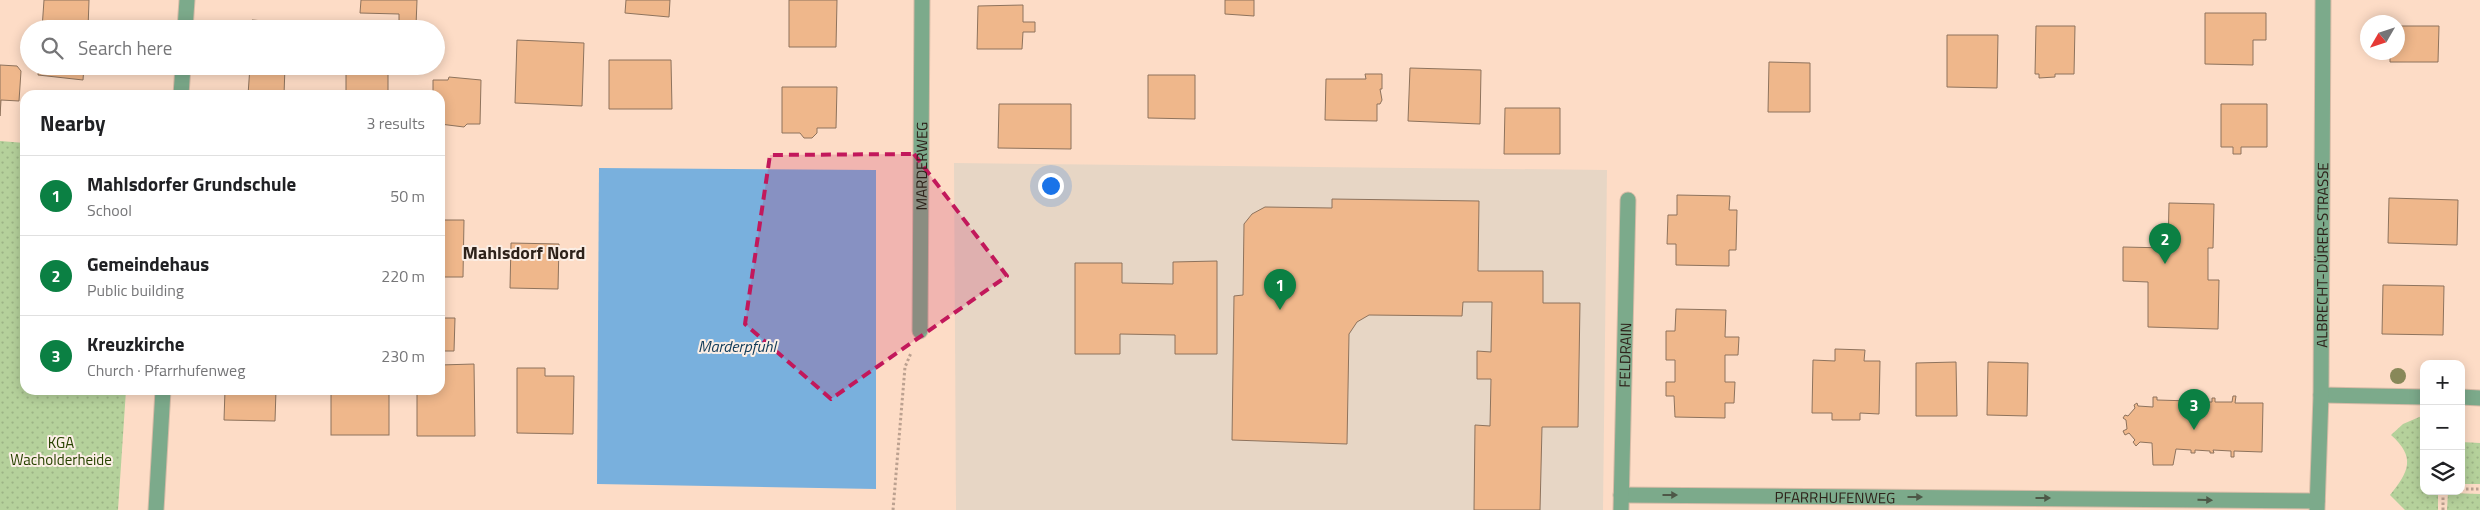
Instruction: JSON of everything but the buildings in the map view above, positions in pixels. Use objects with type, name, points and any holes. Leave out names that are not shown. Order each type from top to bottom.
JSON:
[{"type":"street","points":[[186,20],[187,0]]},
{"type":"street","name":"MARDERWEG","points":[[920,331],[922,0]]},
{"type":"street","name":"ALBRECHT-DÜRER-STRASSE","points":[[2317,506],[2321,395],[2324,0]]},
{"type":"street","points":[[181,90],[182,75]]},
{"type":"street","name":"FELDRAIN","points":[[1621,502],[1628,200]]},
{"type":"street","points":[[156,510],[163,395]]},
{"type":"street","points":[[2321,395],[2420,397]]},
{"type":"street","points":[[2465,397],[2480,398]]},
{"type":"street","name":"PFARRHUFENWEG","points":[[1621,502],[2317,506]]},
{"type":"path","points":[[893,510],[905,367],[920,331]]},
{"type":"path","points":[[2465,489],[2480,489]]},
{"type":"path","points":[[2443,495],[2443,510]]},
{"type":"highlighted area","points":[[914,154],[1007,276],[831,399],[745,324],[770,155]]},
{"type":"shaded area","points":[[954,163],[1607,170],[1603,510],[956,510]]},
{"type":"green space","name":"KGA Wacholderheide","points":[[0,141],[20,143],[20,395],[126,395],[118,510],[0,510]]},
{"type":"green space","points":[[2420,417],[2420,495],[2438,495],[2438,510],[2405,510],[2390,495],[2402,479],[2407,465],[2404,450],[2391,435],[2403,424]]},
{"type":"green space","points":[[2465,442],[2480,443],[2480,484],[2465,484]]},
{"type":"green space","points":[[2480,494],[2480,510],[2447,510],[2448,495]]},
{"type":"water","name":"Marderpfuhl","points":[[599,168],[876,170],[876,489],[597,484]]},
{"type":"place","name":"Gemeindehaus","points":[[2165,264]]},
{"type":"place","name":"Mahlsdorfer Grundschule","points":[[1280,310]]},
{"type":"place","name":"Kreuzkirche","points":[[2194,430]]},
{"type":"district","name":"Mahlsdorf Nord","points":[[524,252]]}]
